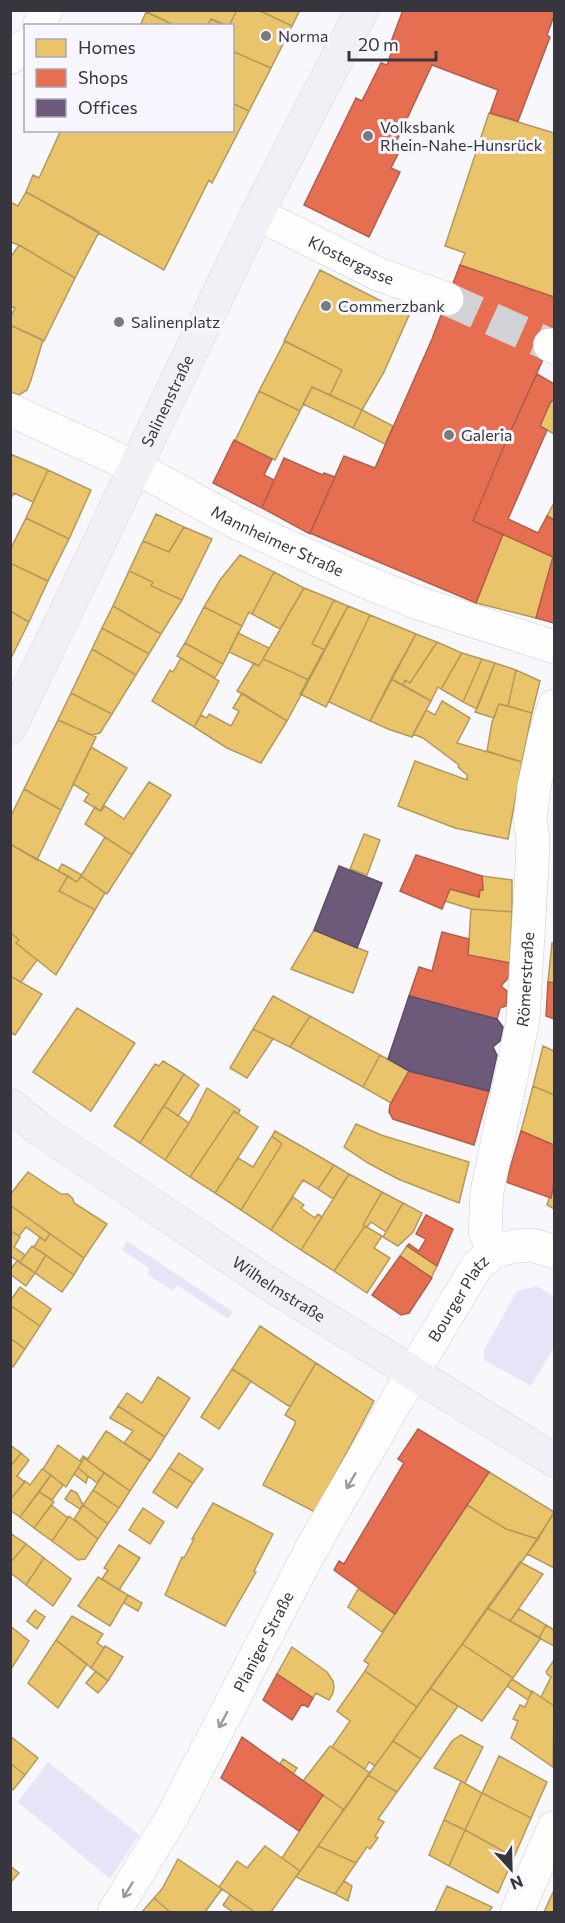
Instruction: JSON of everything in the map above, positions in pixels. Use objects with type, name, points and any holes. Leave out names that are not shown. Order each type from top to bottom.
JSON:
[{"type":"main road","name":"Salinenstraße","points":[[10,728],[257,214],[362,10]]},
{"type":"main road","name":"Wilhelmstraße","points":[[10,1105],[42,1131],[271,1285],[555,1460]]},
{"type":"street","points":[[40,24],[46,10]]},
{"type":"street","points":[[10,58],[24,47]]},
{"type":"street","name":"Klostergasse","points":[[257,214],[378,274],[447,298]]},
{"type":"street","name":"Mannheimer Straße","points":[[10,410],[136,468],[239,524],[359,579],[418,603],[555,647]]},
{"type":"street","name":"Römerstraße","points":[[493,1252],[485,1231],[487,1192],[523,1020],[533,838],[530,820],[534,787],[545,736],[555,706]]},
{"type":"street","name":"Bourger Platz","points":[[413,1372],[477,1266],[493,1252],[515,1246],[533,1245],[555,1252]]},
{"type":"street","name":"Planiger Straße","points":[[114,1912],[173,1815],[314,1546],[413,1372]]},
{"type":"street","points":[[517,1912],[555,1827]]},
{"type":"shaded area","points":[[127,1241],[233,1312],[228,1319],[177,1285],[173,1291],[147,1274],[150,1269],[122,1250]]},
{"type":"shaded area","points":[[537,1286],[554,1297],[554,1347],[531,1386],[484,1360],[484,1350],[517,1291]]},
{"type":"shaded area","points":[[48,1762],[139,1835],[110,1879],[18,1802]]},
{"type":"building: Homes","points":[[143,10],[237,10],[230,24],[211,19],[208,24],[172,24]]},
{"type":"building: Homes","points":[[237,10],[258,10],[292,26],[271,68],[234,52],[234,24],[230,24]]},
{"type":"building: Homes","points":[[258,10],[300,10],[292,26]]},
{"type":"building: Homes","points":[[146,12],[172,24],[141,24]]},
{"type":"building: Homes","points":[[211,19],[222,24],[208,24]]},
{"type":"building: Homes","points":[[234,52],[271,68],[249,111],[234,104]]},
{"type":"building: Homes","points":[[234,104],[249,111],[212,183],[209,180],[164,270],[26,192],[33,175],[39,178],[60,132],[234,132]]},
{"type":"building: Homes","points":[[489,113],[554,133],[554,297],[460,265],[465,253],[445,246]]},
{"type":"building: Homes","points":[[26,192],[99,232],[75,278],[10,242],[10,202],[18,206]]},
{"type":"building: Homes","points":[[19,245],[75,278],[44,341],[10,325],[10,313],[12,314],[15,308],[10,306],[10,258]]},
{"type":"building: Homes","points":[[320,270],[409,315],[384,372],[362,410],[330,395],[342,370],[284,341]]},
{"type":"building: Homes","points":[[10,325],[43,340],[27,390],[19,395],[10,392]]},
{"type":"building: Homes","points":[[285,341],[342,370],[330,395],[312,387],[300,411],[259,391]]},
{"type":"building: Homes","points":[[312,387],[362,410],[353,428],[303,404]]},
{"type":"building: Homes","points":[[259,391],[300,411],[275,460],[235,441]]},
{"type":"building: Homes","points":[[554,399],[554,434],[540,426]]},
{"type":"building: Homes","points":[[362,410],[393,426],[385,444],[353,428]]},
{"type":"building: Homes","points":[[10,454],[48,470],[33,502],[14,493],[10,500]]},
{"type":"building: Homes","points":[[48,470],[91,490],[69,539],[26,518]]},
{"type":"building: Homes","points":[[554,503],[554,520],[547,516]]},
{"type":"building: Homes","points":[[156,514],[184,527],[169,552],[143,541]]},
{"type":"building: Homes","points":[[26,518],[69,539],[48,581],[10,563],[10,550]]},
{"type":"building: Homes","points":[[184,527],[212,539],[182,600],[151,586],[153,582],[129,571],[143,541],[169,552]]},
{"type":"building: Homes","points":[[503,534],[553,557],[536,618],[476,603]]},
{"type":"building: Homes","points":[[240,555],[274,572],[252,614],[249,612],[242,626],[204,607],[220,580]]},
{"type":"building: Homes","points":[[10,563],[48,581],[29,622],[10,611]]},
{"type":"building: Homes","points":[[129,571],[153,582],[151,586],[182,600],[161,634],[113,606]]},
{"type":"building: Homes","points":[[274,572],[304,588],[280,629],[252,614]]},
{"type":"building: Homes","points":[[304,588],[334,600],[312,644],[325,650],[309,680],[263,659]]},
{"type":"building: Homes","points":[[334,600],[348,606],[325,650],[312,644]]},
{"type":"building: Homes","points":[[113,606],[161,634],[149,654],[102,628]]},
{"type":"building: Homes","points":[[348,606],[370,615],[326,707],[300,694]]},
{"type":"building: Homes","points":[[204,607],[242,626],[223,664],[185,643]]},
{"type":"building: Homes","points":[[10,611],[29,622],[10,660]]},
{"type":"building: Homes","points":[[370,615],[416,634],[370,721],[329,702]]},
{"type":"building: Homes","points":[[102,628],[149,654],[136,675],[92,649]]},
{"type":"building: Homes","points":[[238,633],[269,648],[259,666],[229,652]]},
{"type":"building: Homes","points":[[416,634],[437,642],[410,683],[405,680],[403,685],[391,679]]},
{"type":"building: Homes","points":[[437,642],[462,653],[441,689],[438,687],[431,701],[403,685],[405,680],[410,683]]},
{"type":"building: Homes","points":[[185,643],[223,664],[215,678],[177,656]]},
{"type":"building: Homes","points":[[92,649],[136,675],[112,714],[71,693]]},
{"type":"building: Homes","points":[[462,653],[482,659],[463,702],[441,689]]},
{"type":"building: Homes","points":[[181,658],[219,681],[194,727],[152,701],[170,670],[173,672]]},
{"type":"building: Homes","points":[[263,659],[309,680],[287,721],[237,691],[254,663],[259,666]]},
{"type":"building: Homes","points":[[482,659],[495,663],[477,709],[463,702]]},
{"type":"building: Homes","points":[[495,663],[516,670],[508,706],[499,704],[494,718],[475,712]]},
{"type":"building: Homes","points":[[516,670],[540,681],[532,713],[508,706]]},
{"type":"building: Homes","points":[[391,679],[431,701],[412,737],[370,721]]},
{"type":"building: Homes","points":[[71,693],[112,714],[100,733],[92,735],[58,720]]},
{"type":"building: Homes","points":[[242,693],[287,721],[261,763],[227,748],[194,727],[201,715],[207,718],[209,714],[231,726],[239,711],[233,708]]},
{"type":"building: Homes","points":[[442,701],[470,718],[457,743],[522,762],[508,839],[455,828],[398,806],[415,761],[467,780],[467,775],[458,767],[459,765],[423,738],[413,734],[426,710],[435,715]]},
{"type":"building: Homes","points":[[499,704],[532,713],[522,762],[487,751],[492,722]]},
{"type":"building: Homes","points":[[58,720],[96,737],[61,810],[24,789]]},
{"type":"building: Homes","points":[[91,747],[127,768],[100,811],[84,801],[89,794],[73,784]]},
{"type":"building: Homes","points":[[149,782],[171,795],[132,855],[85,824],[95,807],[101,811],[105,806],[124,819]]},
{"type":"building: Homes","points":[[24,789],[61,810],[37,860],[10,844],[10,818]]},
{"type":"building: Homes","points":[[364,834],[380,840],[367,875],[350,869]]},
{"type":"building: Homes","points":[[105,837],[132,855],[107,894],[81,876]]},
{"type":"building: Homes","points":[[10,844],[68,876],[59,891],[95,910],[56,975],[16,943],[19,940],[10,932]]},
{"type":"building: Homes","points":[[62,864],[82,875],[77,882],[58,871]]},
{"type":"building: Homes","points":[[68,876],[77,882],[81,876],[105,893],[95,910],[59,891]]},
{"type":"building: Homes","points":[[482,876],[512,880],[512,912],[471,909],[445,901],[450,889],[479,897],[480,890],[483,890]]},
{"type":"building: Homes","points":[[471,909],[512,912],[510,963],[468,955]]},
{"type":"building: Homes","points":[[314,930],[368,952],[353,993],[291,969]]},
{"type":"building: Homes","points":[[10,932],[19,940],[16,943],[37,960],[21,982],[10,976]]},
{"type":"building: Homes","points":[[552,943],[554,944],[554,983],[548,982]]},
{"type":"building: Homes","points":[[10,976],[42,994],[15,1035],[10,1032]]},
{"type":"building: Homes","points":[[273,996],[310,1016],[290,1047],[253,1029]]},
{"type":"building: Homes","points":[[77,1008],[135,1043],[91,1111],[33,1072]]},
{"type":"building: Homes","points":[[310,1016],[380,1055],[363,1087],[290,1047]]},
{"type":"building: Homes","points":[[253,1029],[273,1039],[247,1078],[230,1068]]},
{"type":"building: Homes","points":[[543,1046],[554,1051],[554,1095],[533,1086]]},
{"type":"building: Homes","points":[[380,1055],[409,1071],[391,1103],[363,1087]]},
{"type":"building: Homes","points":[[163,1061],[184,1074],[140,1143],[114,1126],[155,1064],[159,1066]]},
{"type":"building: Homes","points":[[184,1074],[199,1085],[178,1116],[164,1106]]},
{"type":"building: Homes","points":[[533,1086],[554,1095],[554,1145],[521,1131]]},
{"type":"building: Homes","points":[[207,1088],[240,1110],[238,1114],[234,1111],[190,1177],[165,1160],[189,1123]]},
{"type":"building: Homes","points":[[164,1106],[189,1123],[165,1160],[140,1143]]},
{"type":"building: Homes","points":[[234,1111],[258,1127],[215,1193],[190,1177]]},
{"type":"building: Homes","points":[[356,1124],[381,1135],[469,1162],[459,1203],[398,1179],[344,1147]]},
{"type":"building: Homes","points":[[275,1131],[334,1165],[318,1189],[303,1180],[271,1230],[241,1210],[282,1144],[272,1136]]},
{"type":"building: Homes","points":[[272,1136],[282,1144],[241,1210],[215,1193],[238,1158],[253,1167]]},
{"type":"building: Homes","points":[[334,1165],[349,1174],[333,1199],[318,1189]]},
{"type":"building: Homes","points":[[28,1172],[61,1194],[68,1194],[74,1203],[107,1224],[84,1258],[10,1205],[13,1191]]},
{"type":"building: Homes","points":[[349,1174],[382,1192],[363,1225],[365,1226],[334,1271],[301,1250]]},
{"type":"building: Homes","points":[[554,1183],[554,1209],[547,1205]]},
{"type":"building: Homes","points":[[382,1192],[403,1203],[386,1232],[371,1222],[367,1227],[363,1225]]},
{"type":"building: Homes","points":[[293,1197],[304,1205],[301,1208],[315,1218],[318,1214],[322,1217],[301,1250],[271,1230]]},
{"type":"building: Homes","points":[[403,1203],[422,1213],[413,1232],[398,1246],[383,1237]]},
{"type":"building: Homes","points":[[10,1205],[50,1234],[45,1241],[26,1227],[19,1236],[10,1230]]},
{"type":"building: Homes","points":[[365,1226],[382,1236],[374,1248],[390,1258],[367,1293],[334,1271]]},
{"type":"building: Homes","points":[[10,1230],[20,1237],[14,1247],[25,1255],[20,1262],[10,1256]]},
{"type":"building: Homes","points":[[50,1234],[84,1258],[74,1275],[34,1247],[40,1237],[45,1241]]},
{"type":"building: Homes","points":[[32,1246],[46,1255],[35,1273],[20,1262]]},
{"type":"building: Homes","points":[[407,1246],[437,1266],[431,1278],[400,1256]]},
{"type":"building: Homes","points":[[46,1255],[74,1275],[62,1292],[35,1273]]},
{"type":"building: Homes","points":[[17,1261],[35,1273],[26,1286],[10,1274],[10,1270]]},
{"type":"building: Homes","points":[[20,1287],[51,1309],[40,1326],[10,1305],[10,1301]]},
{"type":"building: Homes","points":[[10,1305],[40,1326],[25,1349],[10,1338]]},
{"type":"building: Homes","points":[[260,1326],[316,1363],[290,1407],[232,1369]]},
{"type":"building: Homes","points":[[10,1338],[25,1349],[13,1367],[10,1365]]},
{"type":"building: Homes","points":[[316,1363],[374,1401],[315,1512],[263,1485],[295,1424],[295,1421],[285,1415]]},
{"type":"building: Homes","points":[[232,1369],[251,1381],[219,1429],[201,1417]]},
{"type":"building: Homes","points":[[158,1377],[190,1398],[165,1437],[118,1406],[127,1393],[142,1403]]},
{"type":"building: Homes","points":[[118,1406],[165,1437],[150,1461],[124,1443],[133,1431],[110,1418]]},
{"type":"building: Homes","points":[[106,1431],[150,1460],[130,1491],[87,1460]]},
{"type":"building: Homes","points":[[10,1445],[21,1453],[10,1467]]},
{"type":"building: Homes","points":[[58,1445],[80,1461],[83,1456],[88,1459],[84,1458],[66,1487],[43,1469]]},
{"type":"building: Homes","points":[[21,1453],[29,1460],[17,1476],[25,1482],[10,1500],[10,1467]]},
{"type":"building: Homes","points":[[179,1453],[203,1469],[193,1483],[169,1468]]},
{"type":"building: Homes","points":[[84,1458],[104,1473],[97,1483],[78,1468]]},
{"type":"building: Homes","points":[[78,1468],[88,1476],[86,1483],[74,1474]]},
{"type":"building: Homes","points":[[169,1468],[193,1483],[177,1508],[153,1492]]},
{"type":"building: Homes","points":[[42,1469],[51,1475],[20,1517],[10,1510],[10,1500],[25,1481],[30,1485]]},
{"type":"building: Homes","points":[[489,1472],[554,1512],[538,1539],[506,1529],[467,1505]]},
{"type":"building: Homes","points":[[104,1473],[130,1491],[119,1508],[93,1490]]},
{"type":"building: Homes","points":[[51,1475],[63,1485],[52,1500],[39,1492]]},
{"type":"building: Homes","points":[[71,1490],[77,1493],[83,1505],[80,1509],[65,1499]]},
{"type":"building: Homes","points":[[93,1490],[119,1508],[108,1524],[83,1505]]},
{"type":"building: Homes","points":[[39,1492],[54,1502],[34,1528],[20,1517]]},
{"type":"building: Homes","points":[[213,1503],[273,1534],[254,1571],[256,1572],[225,1626],[165,1595],[182,1557],[184,1558]]},
{"type":"building: Homes","points":[[51,1505],[68,1518],[52,1541],[34,1528]]},
{"type":"building: Homes","points":[[83,1505],[108,1524],[98,1539],[74,1519]]},
{"type":"building: Homes","points":[[467,1505],[506,1529],[538,1539],[417,1707],[365,1671],[369,1664],[364,1661]]},
{"type":"building: Homes","points":[[143,1508],[164,1522],[150,1544],[129,1530]]},
{"type":"building: Homes","points":[[554,1513],[554,1568],[527,1554]]},
{"type":"building: Homes","points":[[69,1516],[98,1539],[85,1559],[78,1560],[52,1541]]},
{"type":"building: Homes","points":[[10,1533],[26,1544],[10,1563]]},
{"type":"building: Homes","points":[[26,1544],[44,1558],[26,1585],[12,1574],[10,1576],[10,1563]]},
{"type":"building: Homes","points":[[119,1545],[140,1558],[119,1590],[102,1579],[108,1570],[104,1568]]},
{"type":"building: Homes","points":[[44,1558],[71,1579],[53,1606],[26,1585]]},
{"type":"building: Homes","points":[[520,1562],[543,1574],[510,1621],[487,1608]]},
{"type":"building: Homes","points":[[98,1577],[128,1595],[110,1626],[78,1606]]},
{"type":"building: Homes","points":[[358,1589],[395,1614],[382,1632],[348,1607]]},
{"type":"building: Homes","points":[[128,1595],[142,1603],[138,1611],[124,1603]]},
{"type":"building: Homes","points":[[487,1608],[541,1638],[513,1678],[462,1644]]},
{"type":"building: Homes","points":[[519,1609],[546,1625],[539,1638],[510,1621]]},
{"type":"building: Homes","points":[[35,1610],[45,1617],[37,1629],[27,1621]]},
{"type":"building: Homes","points":[[72,1616],[103,1634],[97,1643],[104,1648],[91,1668],[56,1640]]},
{"type":"building: Homes","points":[[546,1625],[554,1630],[554,1646],[539,1638]]},
{"type":"building: Homes","points":[[10,1626],[29,1641],[11,1669],[10,1669]]},
{"type":"building: Homes","points":[[56,1640],[87,1664],[58,1708],[28,1683]]},
{"type":"building: Homes","points":[[462,1644],[513,1678],[482,1721],[430,1688]]},
{"type":"building: Homes","points":[[105,1646],[123,1657],[108,1681],[91,1668]]},
{"type":"building: Homes","points":[[292,1647],[327,1672],[334,1687],[329,1700],[316,1693],[313,1698],[277,1674]]},
{"type":"building: Homes","points":[[554,1660],[554,1706],[541,1697],[551,1677],[546,1672]]},
{"type":"building: Homes","points":[[96,1671],[108,1681],[98,1693],[86,1683]]},
{"type":"building: Homes","points":[[365,1671],[417,1707],[375,1766],[369,1762],[365,1769],[332,1747],[350,1721],[337,1711]]},
{"type":"building: Homes","points":[[512,1679],[532,1692],[528,1700],[507,1686]]},
{"type":"building: Homes","points":[[430,1688],[458,1706],[421,1759],[393,1741]]},
{"type":"building: Homes","points":[[532,1691],[554,1706],[553,1767],[511,1738],[518,1721],[513,1719],[520,1705],[525,1707]]},
{"type":"building: Homes","points":[[461,1735],[483,1747],[465,1783],[434,1768],[452,1741]]},
{"type":"building: Homes","points":[[10,1736],[38,1758],[25,1775],[10,1763]]},
{"type":"building: Homes","points":[[393,1741],[421,1759],[397,1792],[368,1775]]},
{"type":"building: Homes","points":[[330,1746],[370,1773],[344,1810],[303,1781]]},
{"type":"building: Homes","points":[[499,1756],[547,1782],[531,1818],[482,1793]]},
{"type":"building: Homes","points":[[283,1759],[297,1768],[293,1774],[280,1764]]},
{"type":"building: Homes","points":[[10,1763],[25,1775],[13,1790],[10,1787]]},
{"type":"building: Homes","points":[[368,1775],[397,1792],[378,1819],[384,1822],[375,1836],[378,1838],[370,1849],[367,1847],[356,1863],[318,1846]]},
{"type":"building: Homes","points":[[461,1781],[482,1793],[465,1830],[444,1820]]},
{"type":"building: Homes","points":[[482,1793],[531,1818],[514,1857],[465,1830]]},
{"type":"building: Homes","points":[[323,1795],[344,1810],[300,1871],[282,1858]]},
{"type":"building: Homes","points":[[444,1820],[465,1830],[449,1866],[429,1855]]},
{"type":"building: Homes","points":[[465,1830],[514,1857],[498,1893],[449,1866]]},
{"type":"building: Homes","points":[[265,1846],[300,1871],[271,1912],[255,1912],[219,1887],[237,1861],[247,1868]]},
{"type":"building: Homes","points":[[318,1846],[356,1863],[335,1894],[296,1877]]},
{"type":"building: Homes","points":[[178,1859],[222,1889],[205,1912],[170,1912],[154,1898],[162,1889]]},
{"type":"building: Homes","points":[[10,1866],[19,1873],[10,1883]]},
{"type":"building: Homes","points":[[344,1881],[352,1886],[348,1901],[335,1894]]},
{"type":"building: Homes","points":[[447,1886],[492,1907],[489,1912],[435,1912]]},
{"type":"building: Homes","points":[[554,1890],[554,1912],[544,1912]]},
{"type":"building: Homes","points":[[230,1895],[255,1912],[233,1912],[223,1905]]},
{"type":"building: Homes","points":[[154,1898],[170,1912],[142,1912]]},
{"type":"building: Shops","name":"Volksbank Rhein-Nahe-Hunsrück","points":[[403,10],[551,10],[554,16],[547,35],[550,37],[518,121],[490,113],[498,90],[432,65],[392,151],[398,154],[391,168],[400,172],[369,237],[304,205],[356,98],[362,101],[381,63],[387,65],[392,51],[388,50]]},
{"type":"building: Shops","name":"Galeria","points":[[460,265],[554,297],[554,335],[473,521],[503,534],[476,603],[310,533],[344,456],[375,468],[432,339]]},
{"type":"building: Shops","points":[[537,374],[554,384],[554,399],[540,426],[547,430],[508,519],[538,533],[547,516],[554,520],[554,623],[536,618],[553,557],[473,521]]},
{"type":"building: Shops","points":[[234,440],[272,459],[264,475],[274,480],[262,508],[213,483]]},
{"type":"building: Shops","points":[[284,458],[323,475],[324,473],[335,477],[310,534],[262,508]]},
{"type":"building: Shops","points":[[416,855],[482,876],[483,890],[480,890],[479,897],[450,889],[442,909],[400,891]]},
{"type":"building: Shops","points":[[442,932],[469,939],[468,955],[510,963],[509,977],[501,986],[507,991],[506,1006],[500,1008],[497,1019],[409,996],[419,967],[432,971]]},
{"type":"building: Shops","points":[[548,982],[554,983],[554,1019],[546,1016]]},
{"type":"building: Shops","points":[[409,1071],[489,1091],[474,1145],[393,1119],[389,1112],[390,1105]]},
{"type":"building: Shops","points":[[521,1131],[554,1145],[554,1183],[551,1198],[506,1182]]},
{"type":"building: Shops","points":[[426,1215],[453,1229],[437,1266],[407,1246],[409,1244],[419,1251],[426,1239],[416,1234]]},
{"type":"building: Shops","points":[[400,1256],[432,1278],[409,1313],[401,1315],[372,1295]]},
{"type":"building: Shops","points":[[418,1429],[489,1472],[395,1614],[334,1570],[339,1561],[344,1564],[404,1463],[398,1459]]},
{"type":"building: Shops","points":[[277,1674],[313,1698],[308,1707],[302,1704],[292,1720],[263,1700]]},
{"type":"building: Shops","points":[[242,1737],[323,1795],[299,1831],[221,1778]]},
{"type":"building: Offices","points":[[339,866],[382,883],[357,948],[314,930]]},
{"type":"building: Offices","points":[[409,996],[497,1019],[503,1027],[500,1041],[493,1047],[497,1055],[489,1091],[409,1071],[388,1059]]},
{"type":"tunnel","points":[[447,299],[550,345]]},
{"type":"place","name":"Norma","points":[[266,36]]},
{"type":"place","name":"Volksbank Rhein-Nahe-Hunsrück","points":[[368,136]]},
{"type":"place","name":"Commerzbank","points":[[326,306]]},
{"type":"place","name":"Salinenplatz","points":[[119,322]]},
{"type":"place","name":"Galeria","points":[[449,435]]}]
